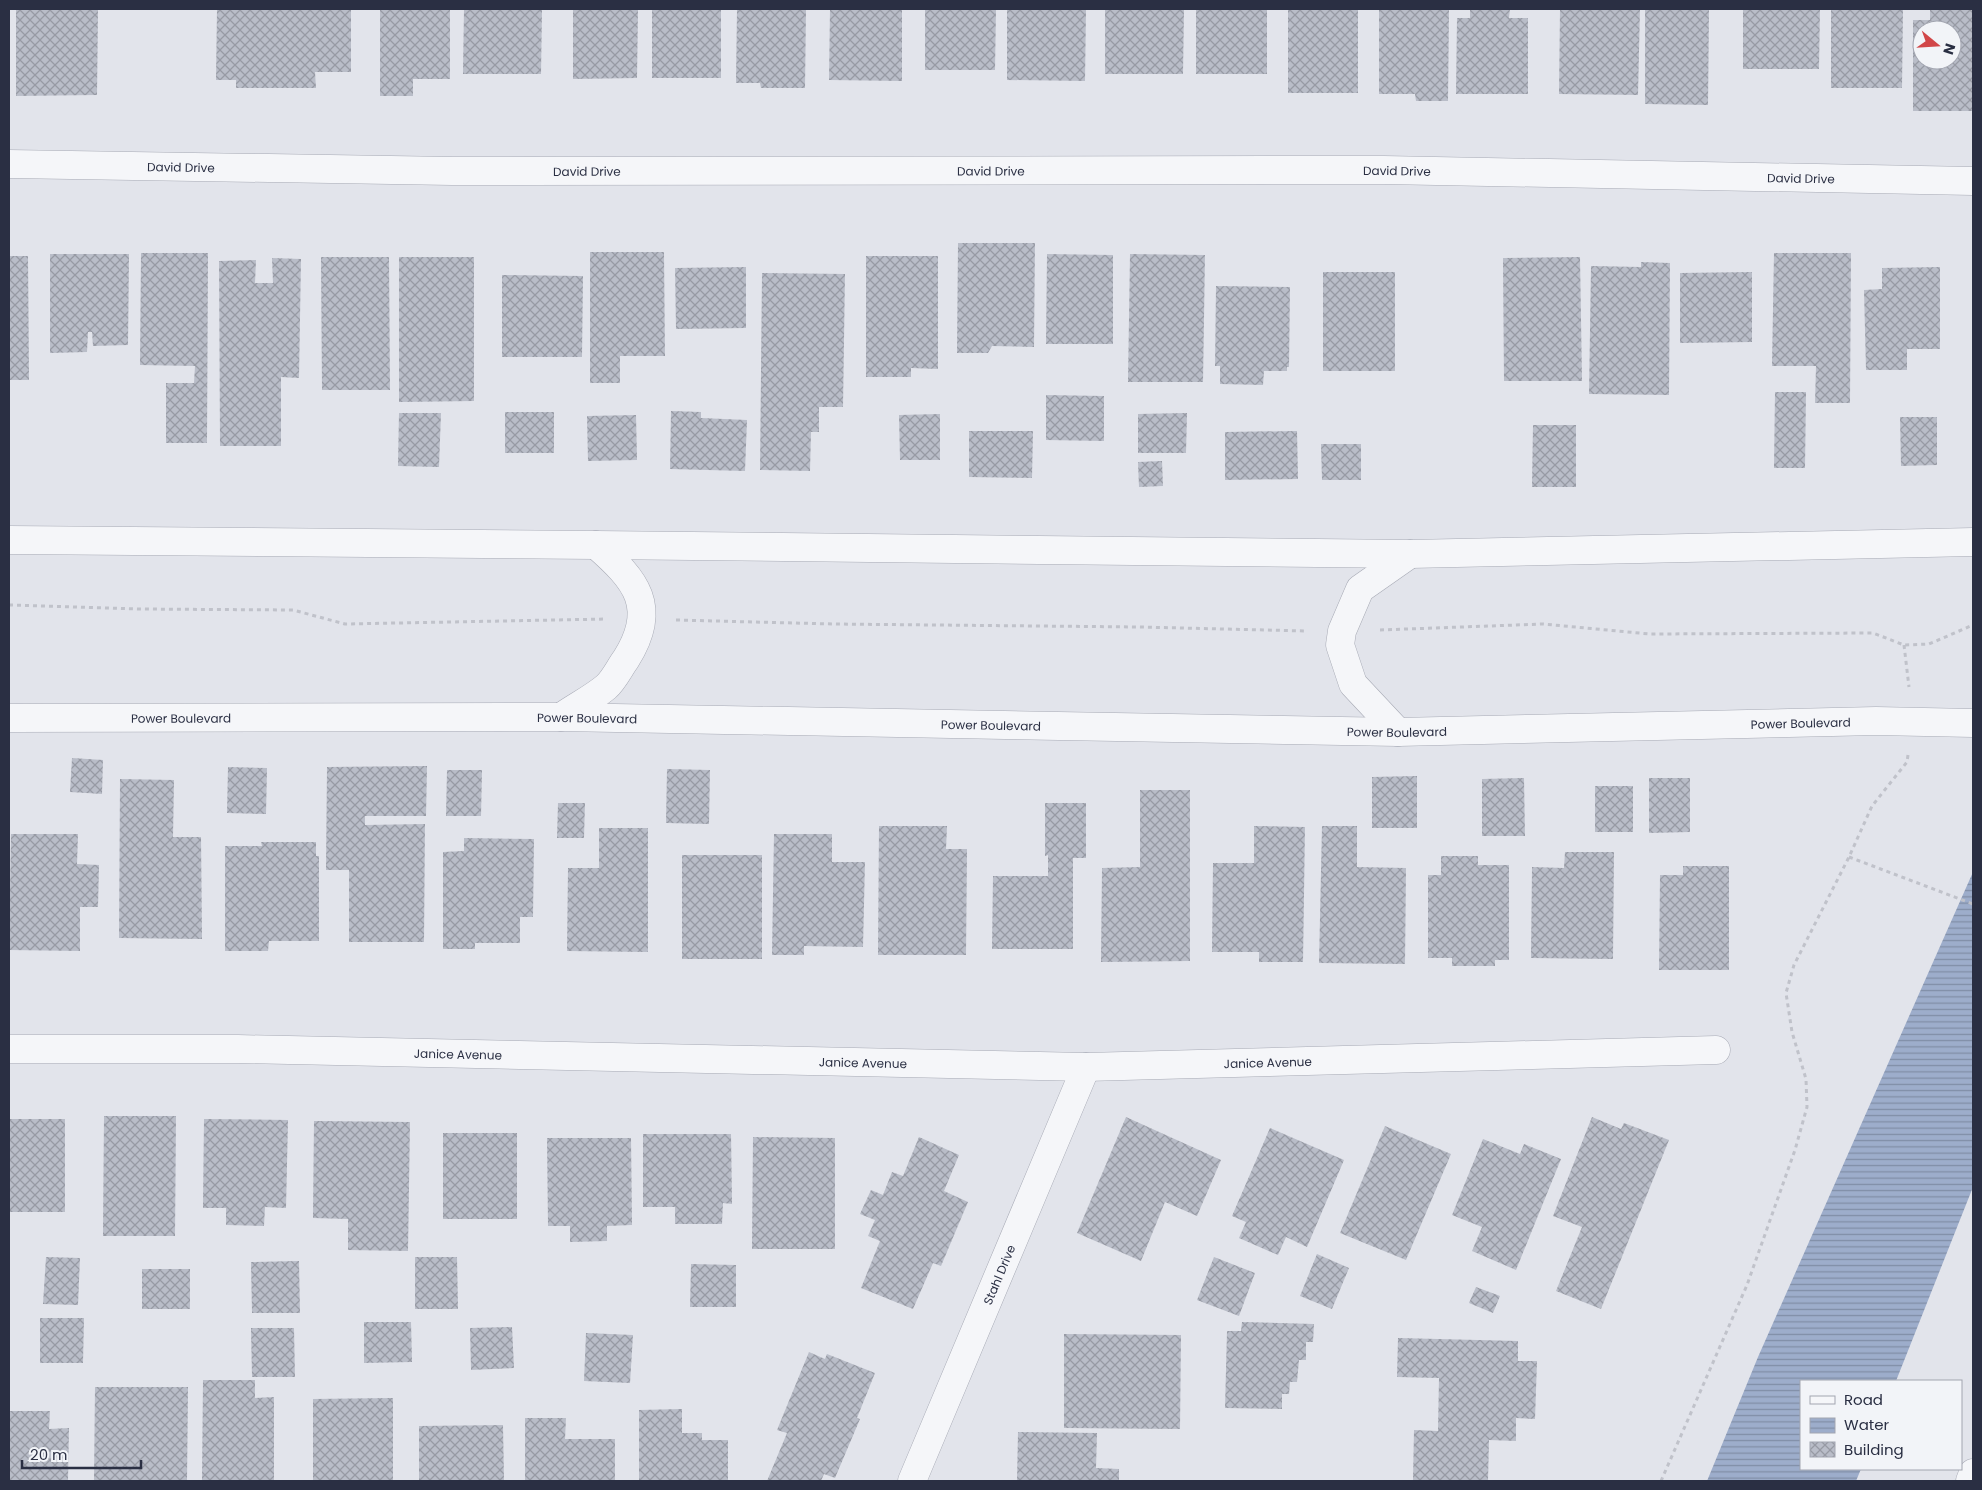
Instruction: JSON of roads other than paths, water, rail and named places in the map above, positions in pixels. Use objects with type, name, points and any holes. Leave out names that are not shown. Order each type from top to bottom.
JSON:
[{"type":"street","name":"David Drive","points":[[9,164],[452,171],[1384,170],[1973,181]]},
{"type":"street","points":[[9,540],[1410,554],[1970,538]]},
{"type":"street","points":[[561,716],[607,686],[634,645],[643,620],[640,595],[620,566],[596,545]]},
{"type":"street","points":[[1398,732],[1353,684],[1340,645],[1342,631],[1360,589],[1410,554]]},
{"type":"street","name":"Power Boulevard","points":[[9,718],[561,716],[1398,732],[1876,721],[1973,723]]},
{"type":"street","name":"Janice Avenue","points":[[9,1049],[248,1050],[1086,1068],[1716,1050]]},
{"type":"street","name":"Stahl Drive","points":[[912,1481],[1086,1068]]},
{"type":"street","points":[[1970,1481],[1973,1473]]},
{"type":"water","points":[[1973,872],[1973,1187],[1896,1380],[1800,1380],[1800,1470],[1861,1470],[1856,1481],[1707,1481],[1758,1357]]}]
